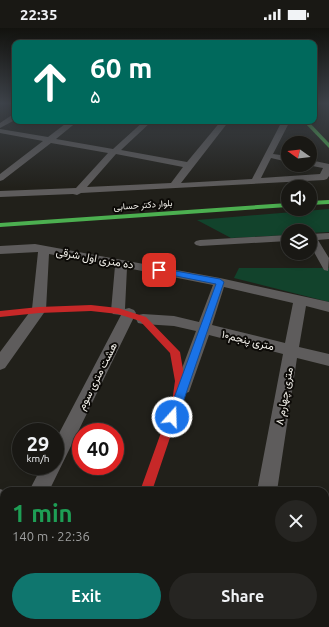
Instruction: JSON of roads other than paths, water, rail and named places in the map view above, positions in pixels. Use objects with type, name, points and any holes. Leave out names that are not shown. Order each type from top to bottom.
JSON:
[{"type":"main road","points":[[316,132],[329,146]]},
{"type":"main road","points":[[317,203],[329,202]]},
{"type":"main road","name":"بلوار دکتر حسابی","points":[[0,225],[281,205]]},
{"type":"main road","points":[[0,314],[39,310],[91,308],[130,314],[175,352],[180,381],[177,402],[147,487]]},
{"type":"street","points":[[5,132],[189,165]]},
{"type":"street","points":[[0,178],[59,132]]},
{"type":"street","points":[[77,192],[114,152],[136,132]]},
{"type":"street","points":[[174,186],[216,132]]},
{"type":"street","points":[[255,181],[280,132]]},
{"type":"street","points":[[268,155],[281,158]]},
{"type":"street","points":[[0,194],[77,192],[324,177],[328,167],[317,165]]},
{"type":"street","points":[[317,237],[329,236]]},
{"type":"street","points":[[200,243],[281,238]]},
{"type":"street","points":[[0,364],[39,310],[44,249]]},
{"type":"street","name":"ده متری اول شرقی","points":[[0,250],[44,249],[220,282],[329,307]]},
{"type":"street","points":[[317,249],[328,267]]},
{"type":"street","points":[[121,263],[130,314]]},
{"type":"street","points":[[177,402],[220,282]]},
{"type":"street","name":"۸ متری چهارم","points":[[268,487],[300,300]]},
{"type":"street","name":"۱۰متری پنجم","points":[[130,314],[174,321],[329,360]]},
{"type":"street","name":"هشت متری سوم","points":[[64,442],[130,314]]},
{"type":"street","points":[[41,487],[47,475]]}]
